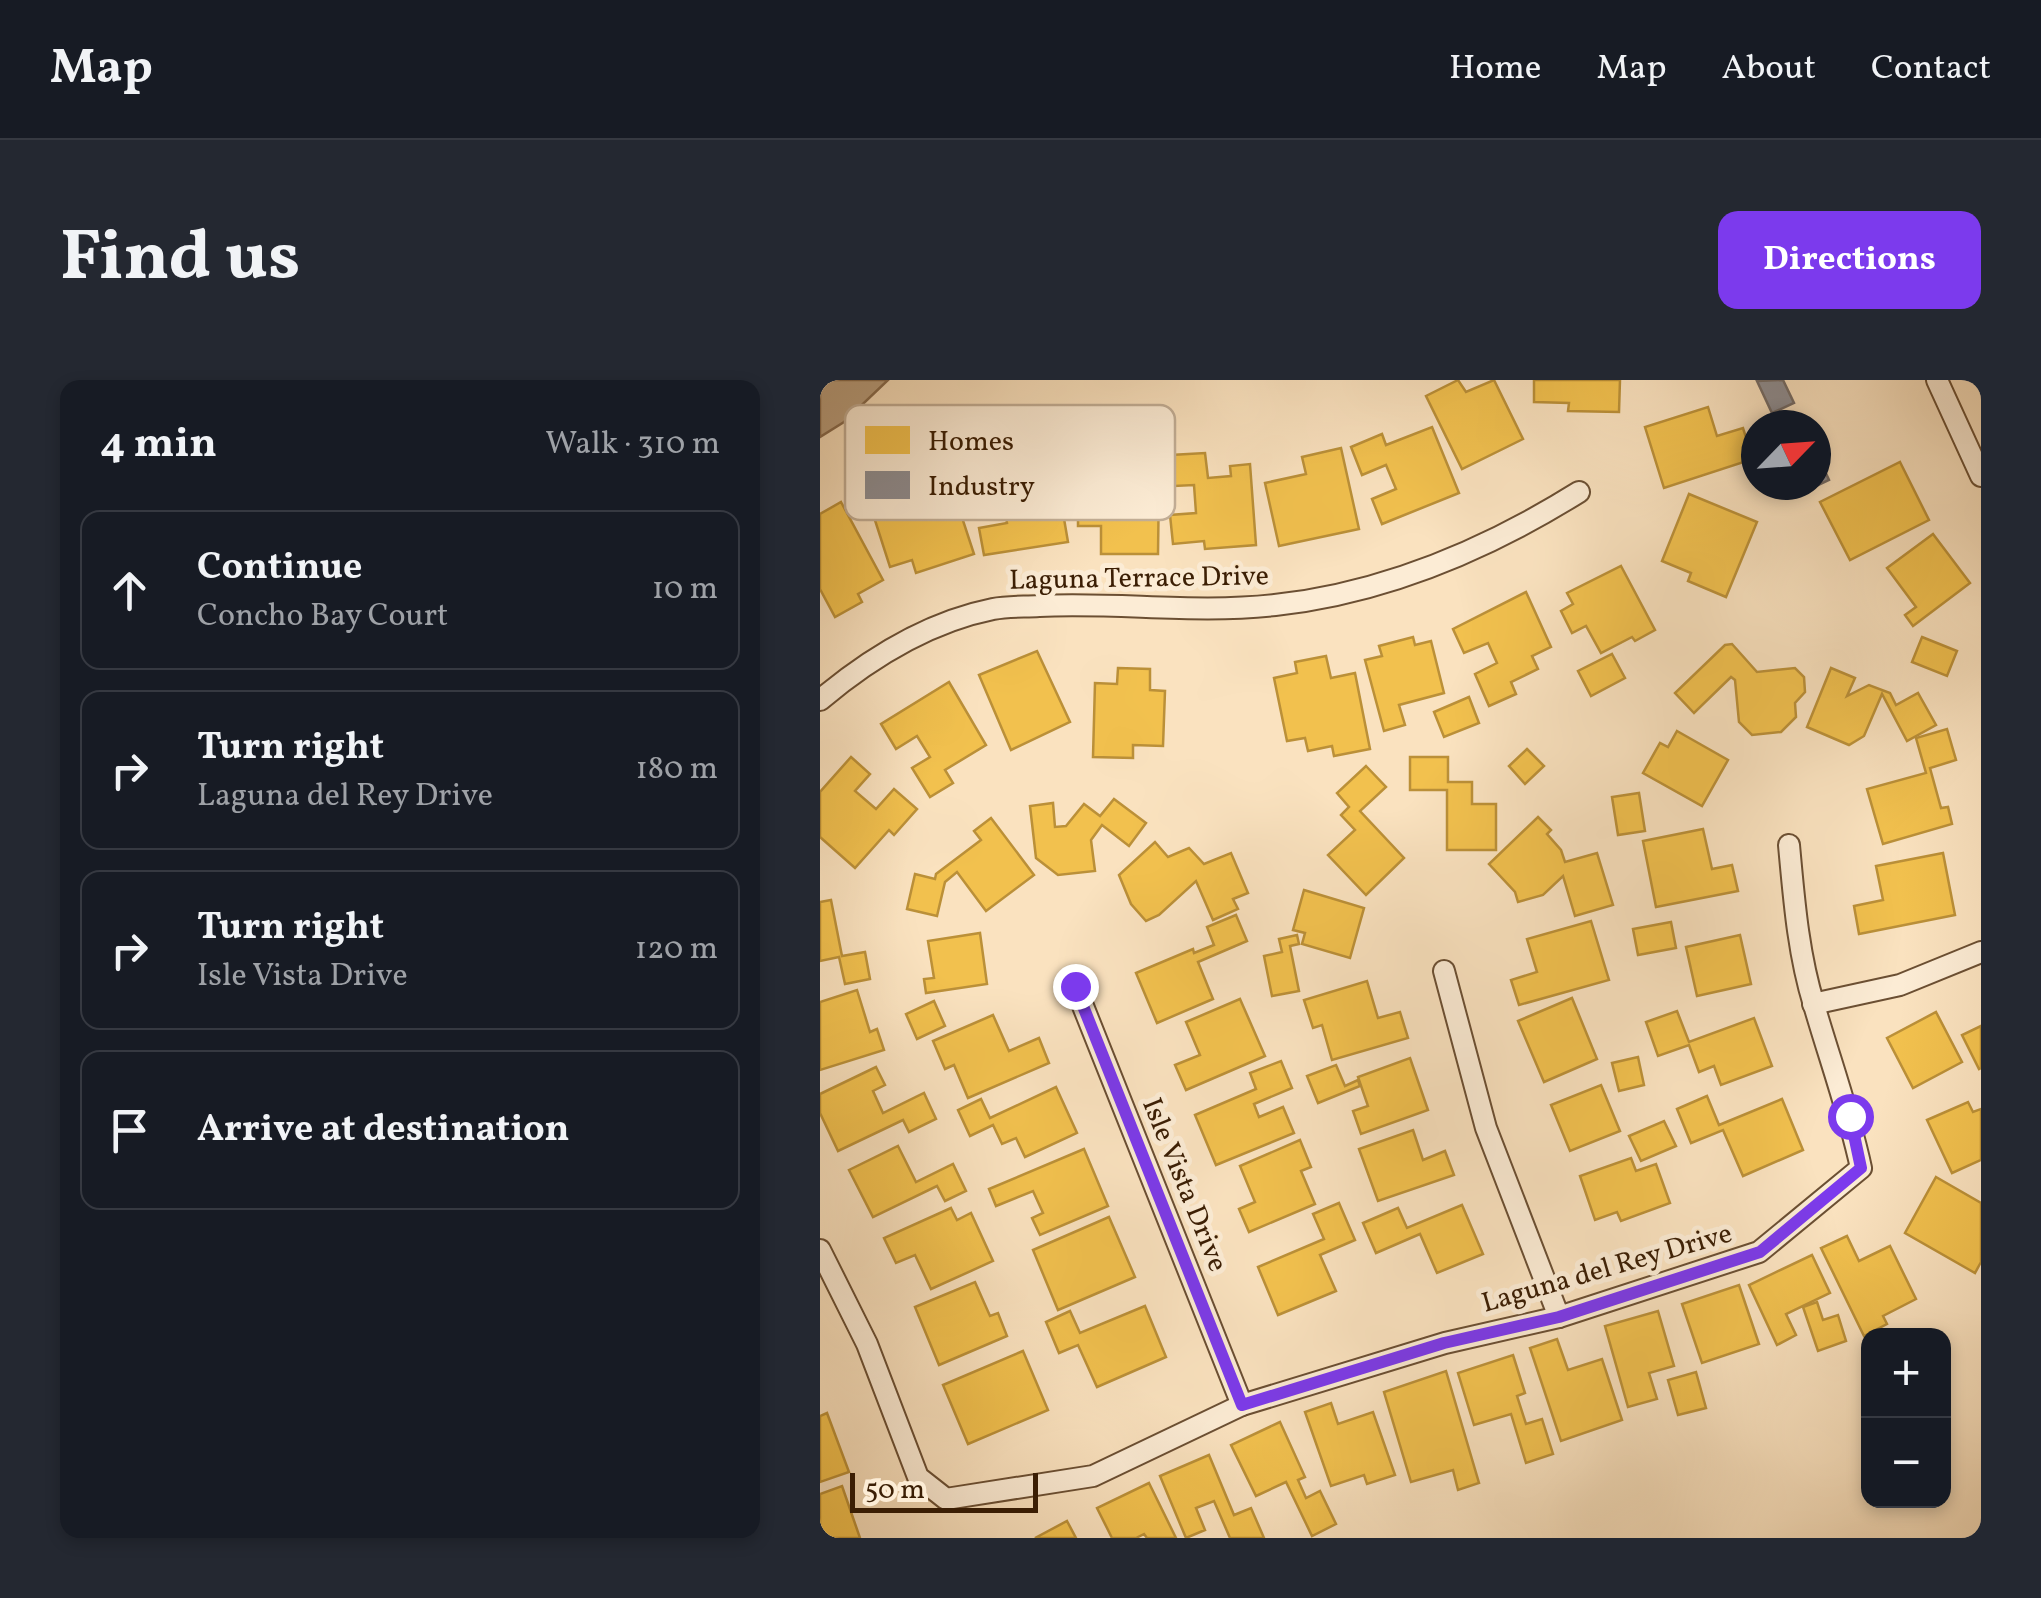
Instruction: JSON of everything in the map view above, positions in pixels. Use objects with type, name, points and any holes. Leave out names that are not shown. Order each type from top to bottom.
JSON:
[{"type":"street","points":[[1937,380],[1981,476]]},
{"type":"street","name":"Laguna Terrace Drive","points":[[820,700],[864,663],[929,630],[994,608],[1081,604],[1200,610],[1276,605],[1351,592],[1420,572],[1483,546],[1579,492]]},
{"type":"street","points":[[1789,845],[1798,940],[1813,1004],[1900,985],[1981,952]]},
{"type":"street","points":[[1444,971],[1486,1128],[1559,1317]]},
{"type":"street","name":"Isle Vista Drive","points":[[1075,986],[1242,1405]]},
{"type":"street","name":"Laguna del Rey Drive","points":[[827,1282],[867,1344],[918,1477],[946,1499],[1093,1476],[1242,1405],[1444,1343],[1559,1317],[1760,1252],[1861,1168],[1850,1116],[1813,1004]]},
{"type":"street","points":[[820,1250],[827,1282]]},
{"type":"shaded area","points":[[820,380],[888,380],[862,405],[845,405],[845,421],[820,437]]},
{"type":"building: Homes","points":[[1458,380],[1466,392],[1494,380],[1523,439],[1462,469],[1426,396]]},
{"type":"building: Homes","points":[[1534,380],[1620,380],[1619,412],[1568,411],[1569,403],[1534,402]]},
{"type":"building: Homes","points":[[1708,407],[1717,436],[1741,429],[1741,463],[1664,488],[1645,427]]},
{"type":"building: Homes","points":[[1432,427],[1459,493],[1382,524],[1372,499],[1396,489],[1386,465],[1362,475],[1351,447],[1382,434],[1386,445]]},
{"type":"building: Homes","points":[[1341,448],[1359,529],[1279,546],[1265,483],[1306,474],[1302,457]]},
{"type":"building: Homes","points":[[1205,453],[1208,478],[1231,476],[1230,466],[1250,464],[1256,545],[1205,549],[1204,541],[1173,544],[1171,520],[1175,520],[1175,515],[1196,513],[1194,485],[1175,486],[1175,455]]},
{"type":"building: Homes","points":[[1900,462],[1929,520],[1850,560],[1820,502],[1831,500],[1831,496]]},
{"type":"building: Homes","points":[[1689,494],[1757,522],[1726,597],[1688,581],[1691,573],[1662,561]]},
{"type":"building: Homes","points":[[841,502],[845,520],[851,520],[883,580],[858,594],[862,602],[835,617],[820,589],[820,514]]},
{"type":"building: Homes","points":[[875,520],[963,520],[974,554],[916,573],[912,560],[890,567]]},
{"type":"building: Homes","points":[[1007,520],[1064,520],[1068,542],[984,555],[979,528],[1007,523]]},
{"type":"building: Homes","points":[[1078,520],[1158,520],[1158,554],[1101,554],[1101,526],[1078,526]]},
{"type":"building: Homes","points":[[1933,534],[1970,583],[1913,626],[1905,615],[1916,607],[1887,568]]},
{"type":"building: Homes","points":[[1621,566],[1655,630],[1601,653],[1586,626],[1572,633],[1561,611],[1573,604],[1567,593]]},
{"type":"building: Homes","points":[[1526,592],[1551,647],[1532,656],[1538,669],[1511,682],[1516,694],[1489,706],[1475,674],[1497,663],[1488,643],[1464,653],[1453,629]]},
{"type":"building: Homes","points":[[1413,637],[1415,645],[1431,641],[1444,693],[1399,705],[1405,725],[1384,731],[1365,660],[1382,656],[1379,646]]},
{"type":"building: Homes","points":[[1922,637],[1957,651],[1947,676],[1912,662]]},
{"type":"building: Homes","points":[[1732,644],[1757,672],[1795,668],[1804,677],[1805,692],[1795,703],[1796,717],[1781,732],[1752,735],[1739,722],[1735,680],[1731,677],[1694,713],[1675,693],[1725,645]]},
{"type":"building: Homes","points":[[1037,651],[1070,722],[1011,750],[979,675]]},
{"type":"building: Homes","points":[[1612,654],[1625,678],[1591,696],[1578,671]]},
{"type":"building: Homes","points":[[1326,656],[1331,678],[1355,673],[1370,749],[1334,756],[1332,746],[1308,751],[1305,738],[1287,741],[1274,678],[1297,673],[1295,662]]},
{"type":"building: Homes","points":[[1118,668],[1150,669],[1150,690],[1165,691],[1163,746],[1133,745],[1133,758],[1093,757],[1095,683],[1117,684]]},
{"type":"building: Homes","points":[[1831,668],[1855,678],[1847,696],[1869,685],[1890,693],[1896,705],[1918,693],[1936,725],[1907,741],[1882,694],[1864,736],[1849,745],[1807,727]]},
{"type":"building: Homes","points":[[949,682],[986,745],[945,770],[953,783],[930,797],[912,768],[930,757],[917,736],[896,749],[881,724]]},
{"type":"building: Homes","points":[[1469,697],[1479,723],[1444,737],[1434,712]]},
{"type":"building: Homes","points":[[1947,729],[1956,760],[1930,768],[1941,808],[1948,807],[1952,824],[1883,844],[1867,789],[1926,773],[1916,738]]},
{"type":"building: Homes","points":[[1677,731],[1728,760],[1702,806],[1643,773],[1660,743],[1668,747]]},
{"type":"building: Homes","points":[[1527,749],[1544,766],[1525,784],[1509,766]]},
{"type":"building: Homes","points":[[851,757],[870,774],[855,791],[876,809],[894,789],[917,809],[894,835],[889,830],[855,868],[820,837],[820,792]]},
{"type":"building: Homes","points":[[1410,757],[1448,757],[1448,782],[1472,782],[1472,804],[1496,804],[1496,850],[1447,850],[1447,790],[1410,790]]},
{"type":"building: Homes","points":[[1366,766],[1386,787],[1360,811],[1404,858],[1366,895],[1328,855],[1355,830],[1341,815],[1349,807],[1337,793]]},
{"type":"building: Homes","points":[[1639,793],[1645,831],[1618,835],[1612,797]]},
{"type":"building: Homes","points":[[1114,799],[1146,823],[1129,846],[1102,825],[1091,840],[1095,871],[1058,875],[1036,858],[1030,806],[1053,803],[1055,827],[1066,826],[1084,804],[1100,816]]},
{"type":"building: Homes","points":[[1538,817],[1551,830],[1547,834],[1561,850],[1565,862],[1597,853],[1613,905],[1575,916],[1563,876],[1543,895],[1518,902],[1515,892],[1489,864]]},
{"type":"building: Homes","points":[[991,818],[1034,875],[986,911],[957,872],[945,882],[937,916],[907,909],[915,874],[935,879],[936,874],[981,840],[974,831]]},
{"type":"building: Homes","points":[[1703,829],[1712,869],[1732,865],[1738,891],[1656,907],[1643,841]]},
{"type":"building: Homes","points":[[1155,842],[1168,857],[1189,848],[1204,864],[1231,853],[1248,893],[1233,899],[1238,909],[1213,920],[1196,881],[1159,915],[1146,921],[1131,904],[1119,875]]},
{"type":"building: Homes","points":[[1943,853],[1955,915],[1859,934],[1854,906],[1883,900],[1876,866]]},
{"type":"building: Homes","points":[[1304,890],[1364,908],[1350,958],[1302,944],[1305,933],[1293,930]]},
{"type":"building: Homes","points":[[831,900],[842,956],[865,952],[870,979],[845,984],[839,957],[820,961],[820,902]]},
{"type":"building: Homes","points":[[1236,915],[1247,941],[1198,962],[1213,999],[1157,1023],[1136,973],[1193,949],[1194,953],[1214,945],[1207,927]]},
{"type":"building: Homes","points":[[1591,921],[1609,980],[1519,1005],[1511,980],[1537,972],[1527,939]]},
{"type":"building: Homes","points":[[1671,922],[1676,948],[1638,955],[1633,929]]},
{"type":"building: Homes","points":[[980,933],[987,984],[926,993],[924,979],[934,978],[928,941]]},
{"type":"building: Homes","points":[[1297,935],[1299,944],[1290,946],[1299,991],[1272,996],[1264,956],[1282,952],[1279,939]]},
{"type":"building: Homes","points":[[1740,935],[1751,984],[1697,996],[1686,947]]},
{"type":"building: Homes","points":[[1367,981],[1378,1018],[1400,1012],[1408,1038],[1332,1060],[1322,1025],[1313,1028],[1304,1000]]},
{"type":"building: Homes","points":[[857,990],[870,1032],[877,1029],[884,1050],[820,1070],[820,1002]]},
{"type":"building: Homes","points":[[1572,998],[1597,1059],[1544,1082],[1518,1021]]},
{"type":"building: Homes","points":[[1240,999],[1265,1056],[1186,1090],[1175,1065],[1200,1055],[1186,1022]]},
{"type":"building: Homes","points":[[934,1001],[945,1026],[917,1039],[906,1014]]},
{"type":"building: Homes","points":[[1677,1011],[1689,1042],[1754,1018],[1772,1066],[1721,1085],[1714,1066],[1699,1072],[1689,1045],[1658,1056],[1646,1022]]},
{"type":"building: Homes","points":[[1936,1012],[1962,1062],[1913,1088],[1887,1038]]},
{"type":"building: Homes","points":[[993,1015],[1009,1051],[1039,1038],[1049,1063],[968,1098],[954,1065],[945,1069],[933,1041]]},
{"type":"building: Homes","points":[[1981,1026],[1981,1068],[1979,1069],[1962,1035]]},
{"type":"building: Homes","points":[[1638,1057],[1644,1085],[1619,1091],[1612,1063]]},
{"type":"building: Homes","points":[[1410,1058],[1428,1110],[1361,1134],[1353,1111],[1368,1106],[1358,1077]]},
{"type":"building: Homes","points":[[1281,1061],[1292,1088],[1254,1104],[1259,1117],[1283,1107],[1294,1133],[1216,1165],[1195,1115],[1256,1089],[1250,1073]]},
{"type":"building: Homes","points":[[1336,1065],[1345,1086],[1358,1080],[1360,1086],[1318,1103],[1307,1076]]},
{"type":"building: Homes","points":[[876,1067],[885,1085],[873,1091],[883,1113],[924,1093],[936,1119],[909,1132],[903,1120],[838,1151],[820,1113],[820,1094]]},
{"type":"building: Homes","points":[[1601,1085],[1620,1131],[1570,1151],[1551,1105]]},
{"type":"building: Homes","points":[[1056,1087],[1077,1133],[1025,1157],[1016,1138],[1002,1144],[993,1125],[970,1136],[958,1110],[981,1099],[990,1118]]},
{"type":"building: Homes","points":[[1707,1096],[1719,1125],[1782,1099],[1803,1150],[1743,1176],[1723,1130],[1691,1143],[1677,1109]]},
{"type":"building: Homes","points":[[1968,1102],[1973,1112],[1981,1109],[1981,1160],[1952,1173],[1927,1120]]},
{"type":"building: Homes","points":[[1664,1121],[1676,1146],[1641,1161],[1629,1136]]},
{"type":"building: Homes","points":[[1413,1130],[1423,1160],[1445,1151],[1454,1175],[1378,1201],[1359,1149]]},
{"type":"building: Homes","points":[[1300,1140],[1311,1167],[1301,1171],[1315,1204],[1249,1232],[1239,1209],[1255,1202],[1240,1166]]},
{"type":"building: Homes","points":[[898,1146],[916,1182],[953,1164],[966,1191],[945,1201],[937,1186],[873,1217],[849,1170]]},
{"type":"building: Homes","points":[[1084,1149],[1108,1206],[1040,1235],[1032,1218],[1043,1213],[1033,1191],[996,1206],[989,1189]]},
{"type":"building: Homes","points":[[1631,1158],[1636,1171],[1656,1164],[1670,1203],[1621,1221],[1617,1212],[1595,1220],[1580,1176]]},
{"type":"building: Homes","points":[[1936,1177],[1981,1203],[1981,1262],[1975,1273],[1905,1233]]},
{"type":"building: Homes","points":[[1339,1203],[1355,1240],[1320,1255],[1336,1291],[1278,1315],[1258,1267],[1324,1239],[1313,1214]]},
{"type":"building: Homes","points":[[1462,1205],[1483,1254],[1437,1273],[1420,1234],[1376,1253],[1363,1223],[1398,1208],[1407,1228]]},
{"type":"building: Homes","points":[[951,1208],[957,1220],[971,1213],[993,1261],[931,1289],[915,1255],[896,1263],[884,1238]]},
{"type":"building: Homes","points":[[1109,1217],[1135,1277],[1058,1310],[1033,1250]]},
{"type":"building: Homes","points":[[1847,1236],[1859,1261],[1890,1246],[1916,1299],[1883,1316],[1887,1324],[1861,1330],[1821,1248]]},
{"type":"building: Homes","points":[[1812,1255],[1830,1293],[1786,1314],[1796,1335],[1777,1345],[1749,1285]]},
{"type":"building: Homes","points":[[975,1282],[990,1316],[998,1313],[1007,1336],[939,1365],[915,1307]]},
{"type":"building: Homes","points":[[1739,1285],[1759,1344],[1702,1363],[1682,1304]]},
{"type":"building: Homes","points":[[1817,1302],[1823,1320],[1838,1315],[1846,1341],[1818,1351],[1803,1307]]},
{"type":"building: Homes","points":[[1145,1306],[1166,1357],[1097,1387],[1078,1345],[1059,1353],[1046,1322],[1070,1311],[1080,1333]]},
{"type":"building: Homes","points":[[1658,1311],[1674,1366],[1649,1373],[1657,1399],[1628,1407],[1605,1326]]},
{"type":"building: Homes","points":[[1557,1339],[1568,1370],[1602,1359],[1622,1420],[1561,1441],[1530,1348]]},
{"type":"building: Homes","points":[[1023,1351],[1048,1410],[968,1444],[943,1385]]},
{"type":"building: Homes","points":[[1513,1355],[1525,1393],[1517,1396],[1526,1424],[1542,1419],[1553,1454],[1526,1463],[1511,1414],[1474,1425],[1458,1373]]},
{"type":"building: Homes","points":[[1446,1371],[1479,1483],[1458,1490],[1453,1470],[1411,1482],[1384,1392]]},
{"type":"building: Homes","points":[[1696,1372],[1706,1408],[1678,1415],[1668,1380]]},
{"type":"building: Homes","points":[[1331,1403],[1338,1424],[1373,1412],[1395,1475],[1367,1484],[1364,1475],[1331,1486],[1305,1412]]},
{"type":"building: Homes","points":[[827,1413],[849,1472],[820,1482],[820,1416]]},
{"type":"building: Homes","points":[[1280,1422],[1305,1477],[1298,1480],[1306,1498],[1320,1491],[1336,1524],[1312,1536],[1286,1482],[1256,1496],[1231,1445]]},
{"type":"building: Homes","points":[[1209,1455],[1234,1515],[1251,1508],[1264,1538],[1230,1538],[1214,1501],[1196,1508],[1205,1530],[1186,1538],[1160,1476]]},
{"type":"building: Homes","points":[[1149,1483],[1176,1538],[1147,1538],[1144,1534],[1112,1538],[1097,1508]]},
{"type":"building: Homes","points":[[842,1486],[860,1538],[820,1538],[820,1494]]},
{"type":"building: Homes","points":[[1067,1521],[1076,1538],[1035,1538]]},
{"type":"building: Industry","points":[[1783,380],[1794,403],[1771,410],[1757,381]]},
{"type":"route","points":[[1075,986],[1242,1405],[1444,1343],[1559,1317],[1760,1252],[1861,1168],[1850,1116]]}]
